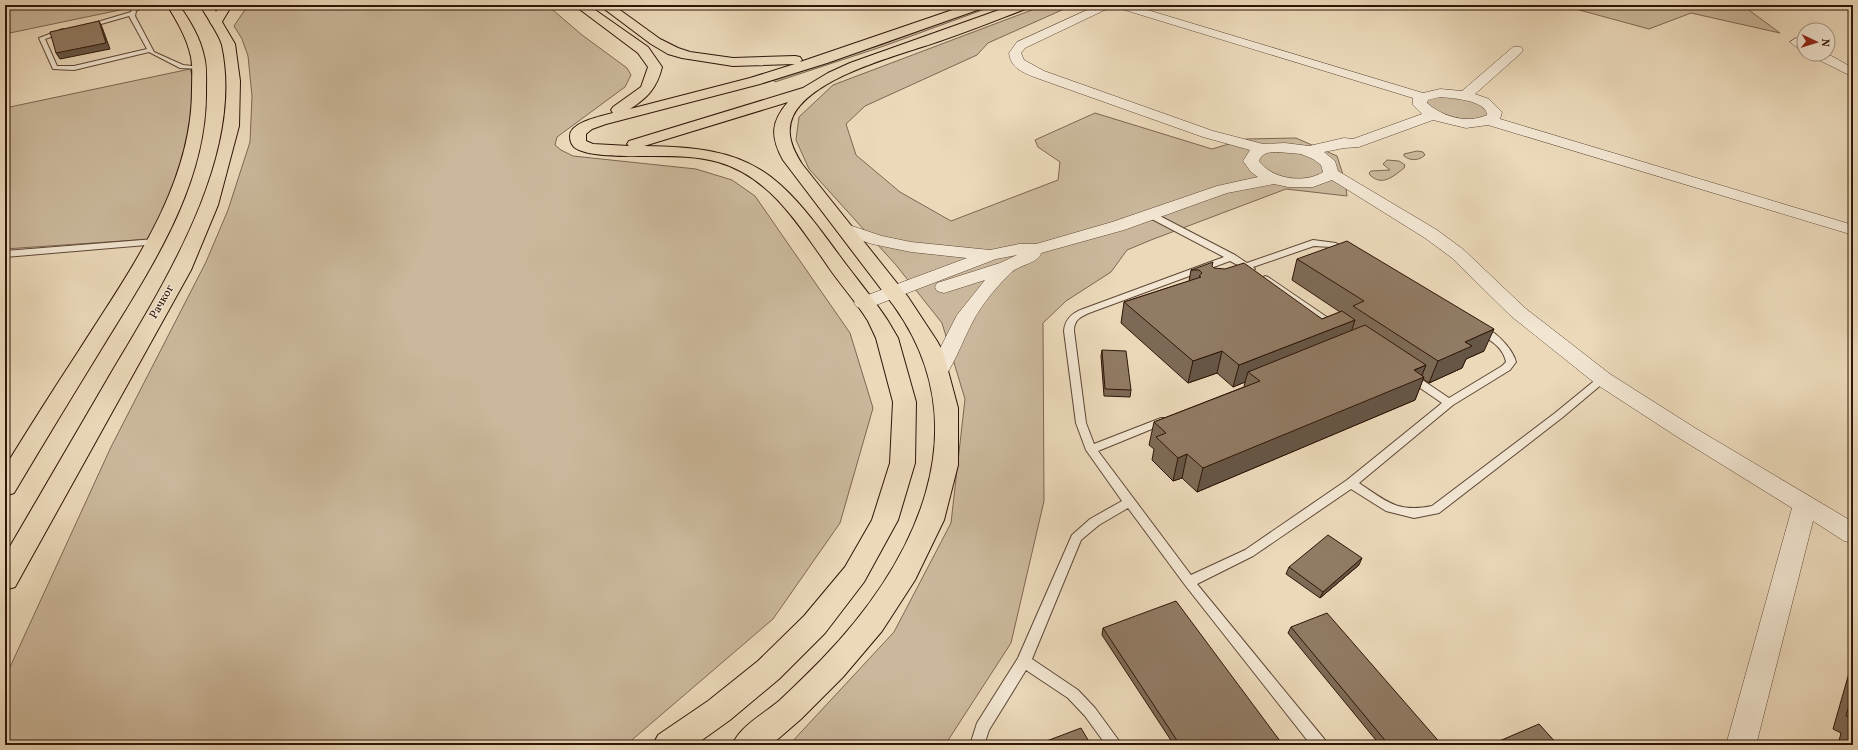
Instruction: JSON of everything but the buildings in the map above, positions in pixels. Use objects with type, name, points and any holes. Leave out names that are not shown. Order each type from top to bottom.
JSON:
[{"type":"main road","points":[[5,487],[63,393],[128,293],[155,242],[181,182],[196,132],[199,109],[199,68],[195,48],[173,5]]},
{"type":"main road","name":"Рачког","points":[[5,579],[181,270],[209,205],[226,150],[234,102],[233,80],[228,44],[206,5]]},
{"type":"main road","points":[[216,22],[226,5]]},
{"type":"main road","points":[[580,5],[643,50],[655,67],[652,82],[644,93],[601,121]]},
{"type":"main road","points":[[605,5],[657,42],[674,51],[694,56],[743,62],[792,60],[859,48]]},
{"type":"main road","points":[[669,745],[750,688],[803,639],[845,588],[875,541],[893,500],[904,454],[905,428],[901,384],[887,338],[869,309],[798,213],[770,182],[759,174],[730,161],[702,154],[590,148],[580,144],[578,141],[578,133],[582,129],[601,121],[755,81],[859,48],[980,5]]},
{"type":"main road","points":[[609,150],[634,144],[808,90],[854,67],[1024,5]]},
{"type":"main road","points":[[748,745],[775,724],[838,663],[882,608],[908,569],[930,519],[940,490],[945,467],[947,441],[946,401],[939,370],[924,335],[846,230],[812,190],[795,166],[783,145],[781,129],[787,113],[808,90]]},
{"type":"street","points":[[1107,5],[1021,45],[1015,53],[1017,62],[1022,67],[1045,76],[1208,134],[1256,157]]},
{"type":"street","points":[[1045,76],[1034,66],[1030,55],[1042,44],[1125,6],[1423,97],[1440,93],[1465,95],[1485,103],[1492,108],[1495,112],[1494,117],[1488,120],[1475,122],[1457,122],[1433,115],[1420,105],[1419,100],[1423,97]]},
{"type":"street","points":[[1465,95],[1517,50]]},
{"type":"street","points":[[1833,62],[1853,73]]},
{"type":"street","points":[[1223,189],[1227,182],[1256,157],[1288,147],[1308,151],[1344,143],[1354,144],[1433,115]]},
{"type":"street","points":[[1488,120],[1853,230]]},
{"type":"street","points":[[1256,157],[1258,171],[1274,179],[1294,183],[1313,182],[1327,177],[1328,166],[1353,147],[1354,144]]},
{"type":"street","points":[[1308,151],[1374,200],[1431,234],[1458,254],[1518,312],[1603,379],[1853,534]]},
{"type":"street","points":[[869,309],[898,298],[991,255],[1019,249],[1037,249],[1151,215],[1223,189],[1274,179]]},
{"type":"street","points":[[1313,182],[1374,200]]},
{"type":"street","points":[[846,230],[878,240],[916,248],[991,255]]},
{"type":"street","points":[[898,298],[1006,267],[1031,256],[1037,249]]},
{"type":"street","points":[[939,370],[948,358],[962,323],[971,308],[1006,267]]},
{"type":"street","points":[[1741,745],[1805,505]]},
{"type":"lane","points":[[78,28],[120,18],[133,13],[134,10],[143,5]]},
{"type":"lane","points":[[133,13],[132,16],[152,53],[182,67],[199,68]]},
{"type":"lane","points":[[71,29],[42,38],[55,68],[74,68],[151,50]]},
{"type":"lane","points":[[1151,215],[1232,257],[1346,333]]},
{"type":"lane","points":[[5,254],[155,242]]},
{"type":"lane","points":[[1240,275],[1250,268],[1318,243],[1333,246],[1354,256]]},
{"type":"lane","points":[[1232,257],[1086,311],[1073,318],[1069,324],[1081,423],[1091,450],[1189,582],[1320,745]]},
{"type":"lane","points":[[1154,286],[1165,294]]},
{"type":"lane","points":[[1189,582],[1249,552],[1351,483],[1449,403],[1506,368],[1511,362],[1509,352],[1503,345],[1468,324]]},
{"type":"lane","points":[[1404,372],[1449,403]]},
{"type":"lane","points":[[1351,483],[1386,507],[1414,514],[1435,510],[1560,415],[1603,379]]},
{"type":"lane","points":[[1091,450],[1178,415]]},
{"type":"lane","points":[[977,745],[982,728],[1024,661],[1076,538],[1089,524],[1102,515],[1130,502]]},
{"type":"lane","points":[[1024,661],[1073,694],[1090,712],[1114,745]]},
{"type":"shaded area","points":[[5,5],[144,5],[5,34]]},
{"type":"shaded area","points":[[248,5],[547,5],[582,35],[627,68],[631,75],[625,87],[557,137],[555,145],[573,156],[696,169],[732,180],[755,196],[850,333],[873,408],[840,523],[773,619],[626,745],[5,745],[5,678],[111,447],[206,262],[228,210],[250,142],[252,96],[248,56],[242,39],[234,26]]},
{"type":"shaded area","points":[[988,5],[996,5],[884,46],[775,82],[772,79],[881,45]]},
{"type":"shaded area","points":[[1045,5],[1073,5],[988,43],[977,55],[865,106],[846,124],[856,155],[900,192],[951,221],[1058,180],[1060,162],[1038,147],[1035,140],[1095,113],[1212,149],[1246,139],[1296,138],[1337,156],[1345,181],[1347,196],[1286,189],[1127,250],[1111,272],[1066,301],[1043,323],[1044,501],[1011,643],[945,745],[789,745],[894,632],[951,523],[965,399],[942,323],[896,265],[809,169],[796,140],[799,117],[833,85]]},
{"type":"shaded area","points":[[1561,5],[1742,5],[1780,33],[1691,13],[1649,29]]},
{"type":"shaded area","points":[[190,69],[202,106],[190,154],[151,239],[5,249],[5,108]]},
{"type":"shaded area","points":[[1439,95],[1479,102],[1489,114],[1473,119],[1465,119],[1449,116],[1426,107],[1426,99]]},
{"type":"shaded area","points":[[1417,151],[1423,152],[1425,155],[1414,160],[1404,156],[1404,154]]},
{"type":"shaded area","points":[[1387,160],[1399,161],[1405,165],[1404,168],[1388,179],[1379,180],[1370,175],[1369,173],[1371,171],[1390,170],[1383,164]]}]
